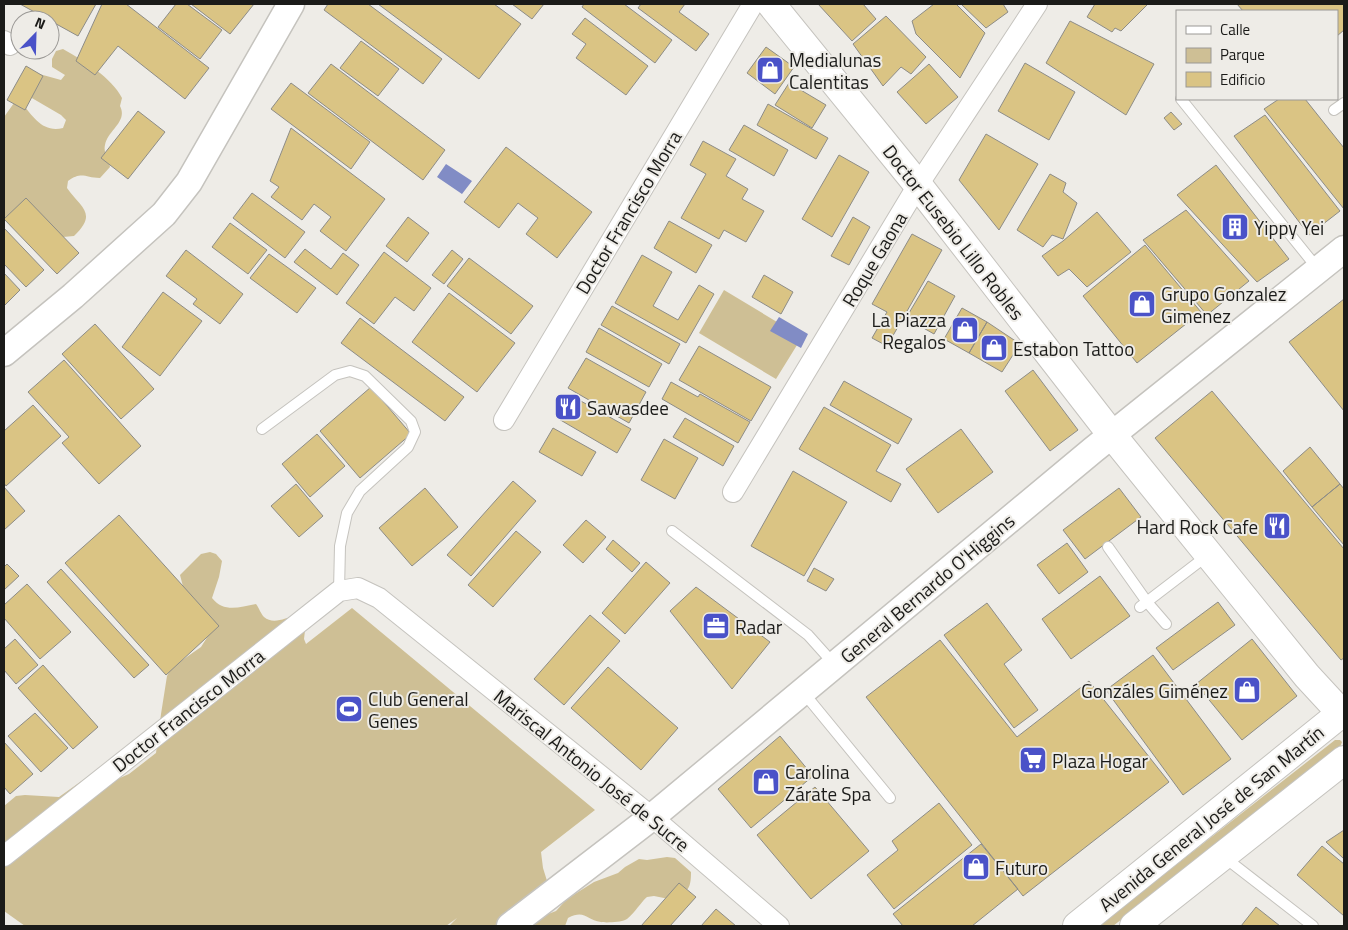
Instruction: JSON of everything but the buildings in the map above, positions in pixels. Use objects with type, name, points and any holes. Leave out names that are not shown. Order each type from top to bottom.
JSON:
[{"type":"main road","name":"Doctor Eusebio Lillo Robles","points":[[771,4],[918,185],[1112,435],[1307,676],[1343,713]]},
{"type":"main road","name":"Avenida General José de San Martín","points":[[1077,926],[1343,713]]},
{"type":"main road","name":"Avenida General José de San Martín","points":[[1134,926],[1344,760]]},
{"type":"street","points":[[4,353],[72,296],[164,214],[189,182],[291,4]]},
{"type":"street","name":"Doctor Francisco Morra","points":[[504,420],[753,4]]},
{"type":"street","name":"Roque Gaona","points":[[732,492],[918,185],[1037,4]]},
{"type":"street","name":"General Bernardo O'Higgins","points":[[510,926],[652,817],[1112,435],[1344,249]]},
{"type":"street","name":"Mariscal Antonio José de Sucre","points":[[339,591],[358,588],[379,598],[652,817],[778,926]]},
{"type":"street","name":"Doctor Francisco Morra","points":[[4,856],[339,591]]},
{"type":"lane","points":[[1182,100],[1318,270]]},
{"type":"lane","points":[[1334,110],[1344,103]]},
{"type":"lane","points":[[262,429],[336,375],[350,371],[365,376],[411,421],[415,432],[408,447],[360,491],[347,513],[340,546],[339,591]]},
{"type":"lane","points":[[672,531],[808,635],[835,664]]},
{"type":"lane","points":[[1108,547],[1143,604],[1166,624]]},
{"type":"lane","points":[[1143,604],[1209,554]]},
{"type":"lane","points":[[802,691],[890,798]]},
{"type":"lane","points":[[1223,856],[1313,926]]},
{"type":"green space","points":[[63,49],[88,64],[111,83],[122,98],[120,121],[105,145],[110,167],[100,178],[77,176],[68,181],[67,188],[82,206],[86,216],[85,222],[74,236],[63,237],[10,217],[4,221],[4,117],[14,103],[22,103],[39,123],[50,128],[63,128],[66,120],[61,115],[25,94],[32,72],[61,80],[65,75],[52,67],[52,60],[60,60],[60,50]]},
{"type":"green space","points":[[724,290],[802,337],[776,379],[699,333]]},
{"type":"green space","name":"Club General Genes","points":[[210,552],[216,554],[222,561],[212,598],[217,603],[232,608],[256,604],[264,617],[271,620],[280,620],[296,615],[306,622],[304,639],[306,644],[352,608],[595,810],[541,852],[548,884],[543,916],[556,911],[567,899],[594,882],[618,873],[639,859],[675,858],[691,872],[688,889],[674,900],[654,896],[647,897],[623,921],[601,922],[578,915],[568,918],[565,926],[449,926],[457,918],[446,926],[25,926],[4,911],[4,806],[16,796],[59,797],[90,775],[96,773],[106,784],[129,774],[156,753],[167,676],[171,668],[201,647],[208,636],[185,594],[180,575],[201,554]]},
{"type":"green space","points":[[1335,740],[1342,742],[1340,747],[1113,926],[1098,926]]},
{"type":"water","points":[[446,164],[472,181],[462,194],[437,177]]},
{"type":"water","points":[[779,317],[808,334],[801,348],[770,331]]},
{"type":"place","name":"Medialunas Calentitas","points":[[770,70]]},
{"type":"place","name":"Yippy Yei","points":[[1235,227]]},
{"type":"place","name":"Grupo Gonzalez Gimenez","points":[[1142,304]]},
{"type":"place","name":"La Piazza Regalos","points":[[965,330]]},
{"type":"place","name":"Estabon Tattoo","points":[[994,348]]},
{"type":"place","name":"Sawasdee","points":[[568,407]]},
{"type":"place","name":"Hard Rock Cafe","points":[[1277,526]]},
{"type":"place","name":"Radar","points":[[716,626]]},
{"type":"place","name":"Gonzáles Giménez","points":[[1247,690]]},
{"type":"place","name":"Club General Genes","points":[[349,709]]},
{"type":"place","name":"Plaza Hogar","points":[[1033,760]]},
{"type":"place","name":"Carolina Zárate Spa","points":[[766,782]]},
{"type":"place","name":"Futuro","points":[[976,867]]}]
